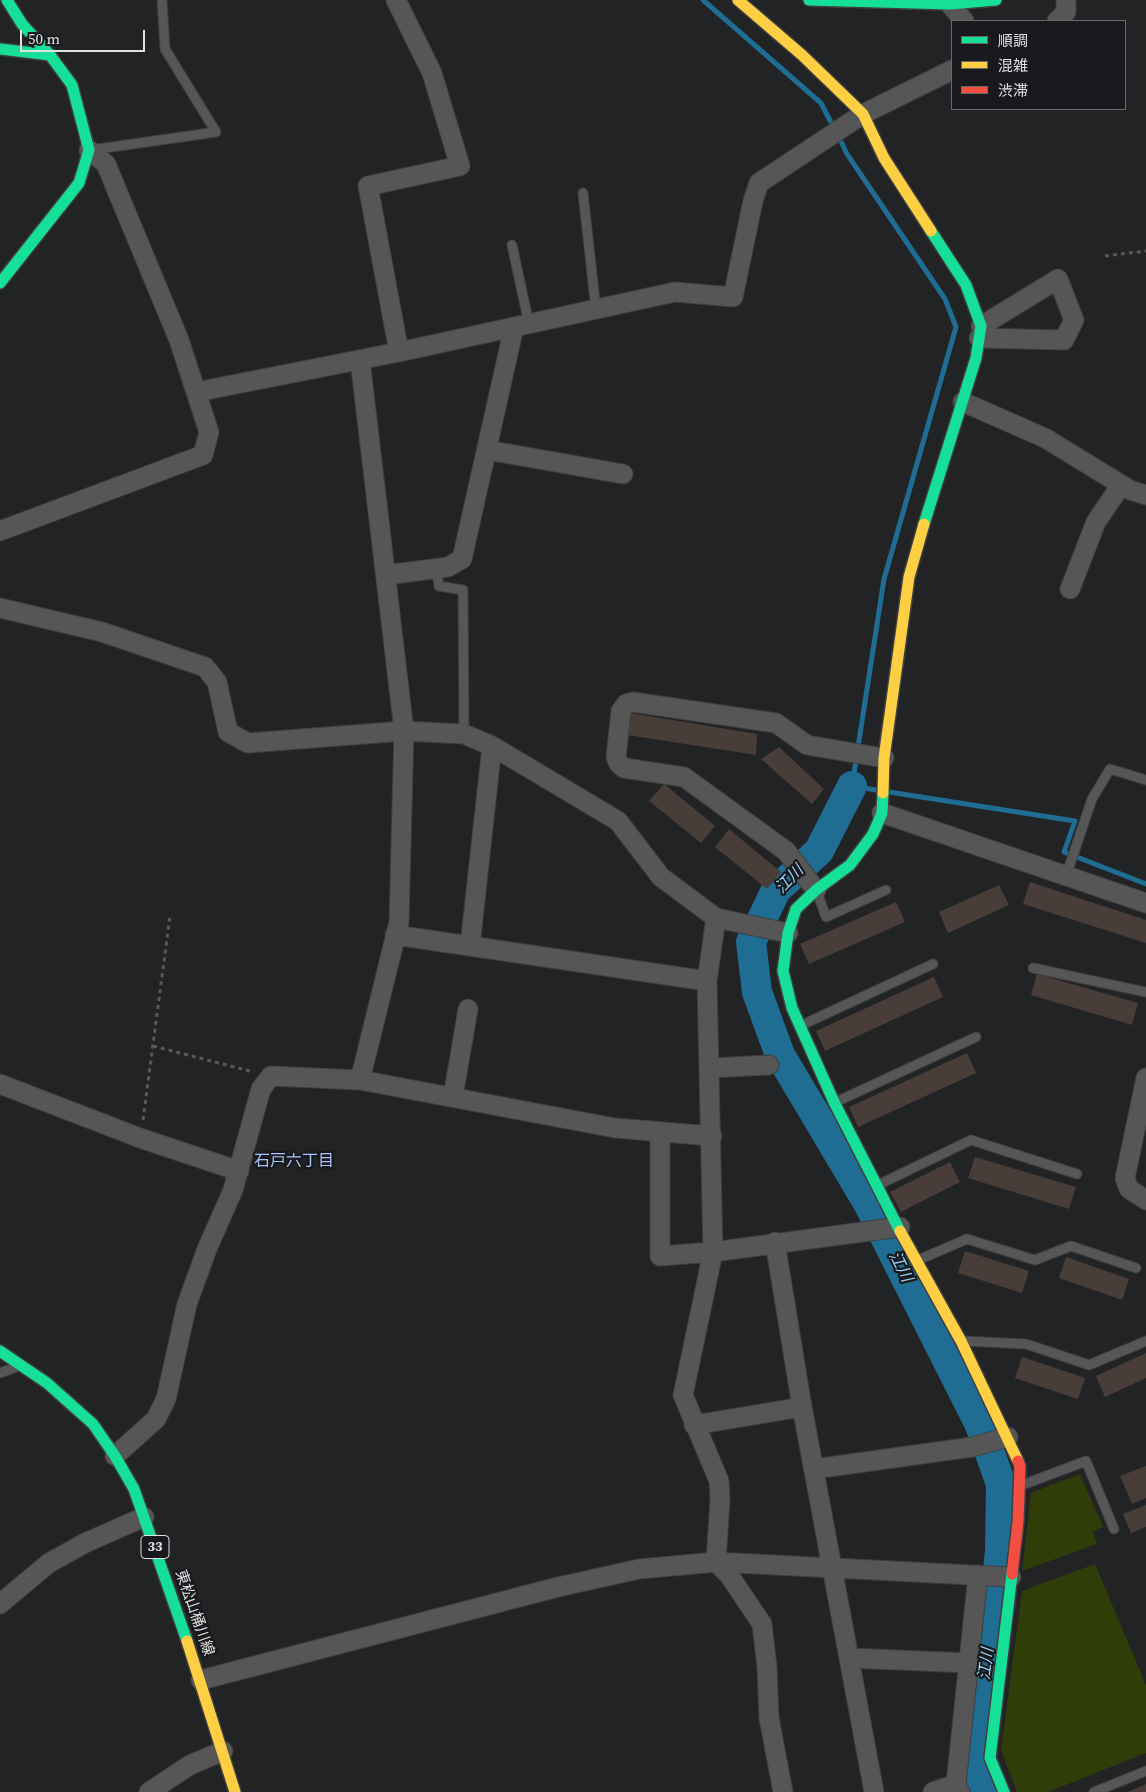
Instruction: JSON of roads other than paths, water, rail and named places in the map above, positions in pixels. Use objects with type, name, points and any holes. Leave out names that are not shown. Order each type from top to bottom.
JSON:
[{"type":"street","points":[[0,283],[79,183],[89,150],[72,85],[50,55],[22,24],[7,0]]},
{"type":"street","points":[[396,0],[432,73],[460,166],[368,186],[399,352]]},
{"type":"street","points":[[738,0],[802,55],[862,114],[884,158],[966,284],[980,332],[976,358],[921,532],[909,578],[884,758],[882,813],[874,834],[850,865],[816,890],[796,909],[788,933],[783,971],[792,1008],[834,1102],[876,1186],[900,1227],[915,1261],[962,1341],[1020,1466],[1021,1485],[990,1758],[1004,1792]]},
{"type":"street","points":[[809,0],[949,2],[996,0]]},
{"type":"street","points":[[1059,20],[1066,12],[1066,0]]},
{"type":"street","points":[[949,2],[963,20]]},
{"type":"street","points":[[0,49],[50,55]]},
{"type":"street","points":[[196,392],[399,352],[675,292],[733,297],[753,201],[760,183],[862,114],[951,70]]},
{"type":"street","points":[[0,531],[203,455],[209,432],[179,340],[106,164],[89,150]]},
{"type":"street","points":[[1058,279],[1074,320],[1064,340],[980,332],[1058,279]]},
{"type":"street","points":[[386,575],[448,567],[462,559],[487,450],[521,326]]},
{"type":"street","points":[[360,360],[404,731],[399,922],[360,1080]]},
{"type":"street","points":[[962,402],[1045,438],[1121,485],[1146,495]]},
{"type":"street","points":[[487,450],[623,474]]},
{"type":"street","points":[[1070,589],[1096,522],[1121,485]]},
{"type":"street","points":[[0,608],[102,632],[205,667],[218,682],[228,732],[248,743],[404,731],[464,734],[492,746],[618,821],[661,877],[716,918],[788,933]]},
{"type":"street","points":[[816,890],[786,851],[684,777],[624,768],[619,764],[616,757],[621,711],[626,704],[633,702],[776,723],[807,745],[884,758]]},
{"type":"street","points":[[470,946],[492,746]]},
{"type":"street","points":[[882,813],[1146,903]]},
{"type":"street","points":[[716,918],[707,981],[712,1136],[713,1252],[683,1395],[719,1482],[720,1500],[716,1562],[729,1575],[762,1624],[767,1667],[769,1718],[783,1792]]},
{"type":"street","points":[[396,935],[707,981]]},
{"type":"street","points":[[453,1097],[468,1009]]},
{"type":"street","points":[[710,1068],[769,1065]]},
{"type":"street","points":[[116,1456],[156,1419],[166,1399],[187,1304],[239,1171],[261,1089],[271,1076],[360,1080],[615,1128],[712,1136]]},
{"type":"street","points":[[1146,1078],[1143,1105],[1125,1178],[1128,1189],[1146,1200]]},
{"type":"street","points":[[0,1084],[140,1138],[239,1171]]},
{"type":"street","points":[[660,1132],[660,1256],[713,1252],[775,1242],[900,1227]]},
{"type":"street","points":[[775,1242],[802,1407],[874,1792]]},
{"type":"street","name":"東松山桶川線","points":[[0,1351],[47,1383],[93,1424],[116,1456],[134,1489],[201,1680],[235,1792]]},
{"type":"street","points":[[694,1425],[802,1407]]},
{"type":"street","points":[[814,1469],[972,1447],[1008,1437]]},
{"type":"street","points":[[0,1604],[49,1563],[85,1543],[144,1517]]},
{"type":"street","points":[[201,1680],[558,1586],[639,1569],[716,1562],[1011,1577]]},
{"type":"street","points":[[933,1792],[958,1788],[978,1575]]},
{"type":"street","points":[[849,1658],[969,1663]]},
{"type":"street","points":[[149,1792],[190,1765],[223,1752]]},
{"type":"lane","points":[[89,150],[216,132],[165,49],[162,0]]},
{"type":"lane","points":[[584,193],[596,310]]},
{"type":"lane","points":[[512,245],[521,326]]},
{"type":"lane","points":[[436,568],[439,586],[464,590],[464,734]]},
{"type":"lane","points":[[1066,876],[1092,799],[1110,770],[1146,780]]},
{"type":"lane","points":[[816,890],[826,917],[886,890]]},
{"type":"lane","points":[[800,1026],[933,964]]},
{"type":"lane","points":[[1033,968],[1146,992]]},
{"type":"lane","points":[[834,1102],[976,1037]]},
{"type":"lane","points":[[876,1186],[971,1140],[1077,1174]]},
{"type":"lane","points":[[915,1261],[966,1239],[1035,1260],[1071,1246],[1136,1268]]},
{"type":"lane","points":[[962,1341],[1026,1344],[1089,1365],[1146,1341]]},
{"type":"lane","points":[[0,1373],[22,1366]]},
{"type":"lane","points":[[1021,1485],[1086,1461],[1114,1529]]},
{"type":"lane","points":[[1094,1792],[1146,1770]]},
{"type":"waterway","points":[[703,0],[821,103],[834,128]]},
{"type":"waterway","points":[[838,135],[847,154],[945,299],[956,327],[884,579],[852,786],[876,790]]},
{"type":"waterway","name":"江川","points":[[852,786],[819,851],[776,890],[751,942],[757,992],[780,1055],[868,1203],[979,1423],[1001,1484],[1000,1552],[976,1760],[983,1792]]},
{"type":"waterway","points":[[889,792],[1075,821],[1064,852],[1146,884]]},
{"type":"district","name":"石戸六丁目","points":[[294,1162]]}]
